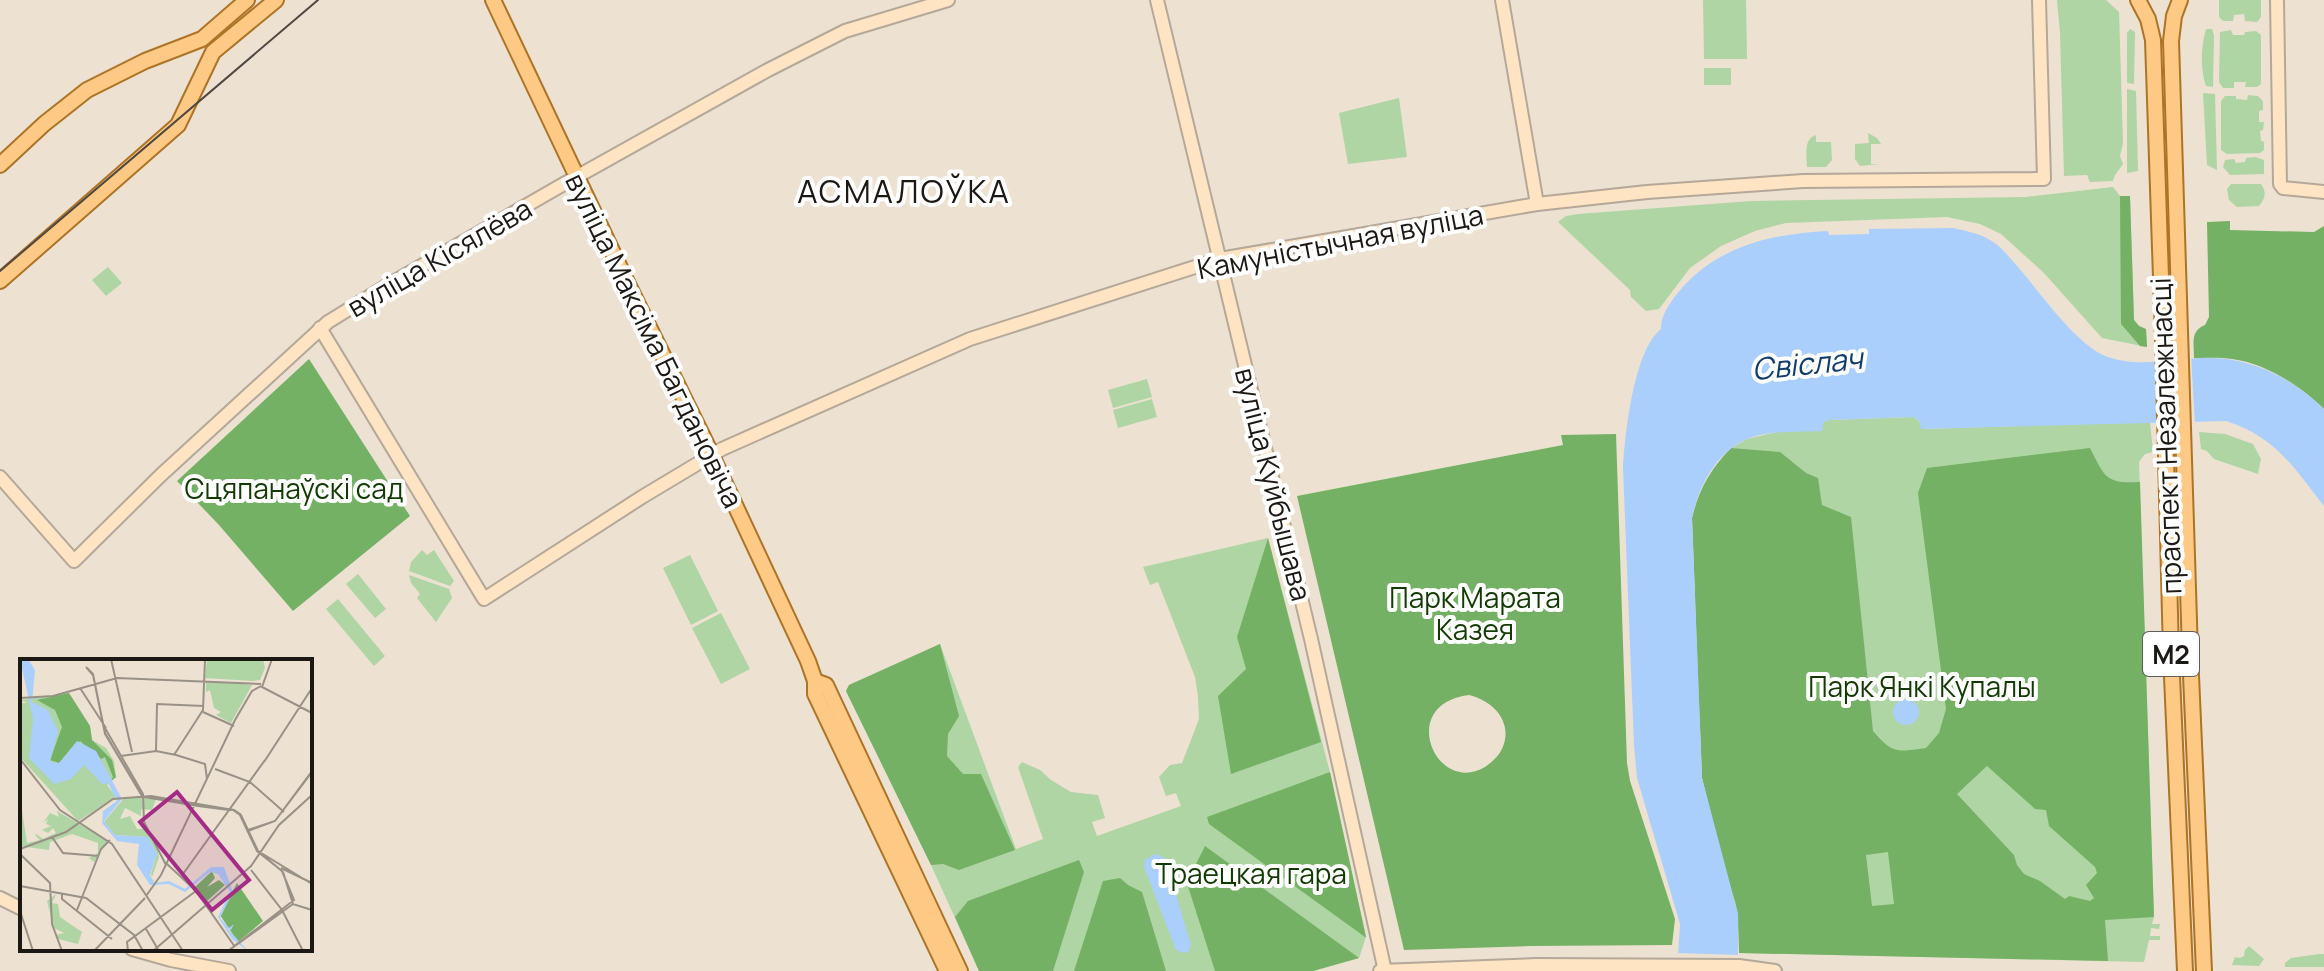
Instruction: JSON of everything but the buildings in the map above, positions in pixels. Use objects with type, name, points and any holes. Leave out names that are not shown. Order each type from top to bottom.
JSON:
[{"type":"main road","points":[[0,165],[87,90],[145,61],[202,39],[247,0]]},
{"type":"main road","points":[[0,281],[178,125],[213,52],[276,0]]},
{"type":"main road","name":"вуліца Максіма Багдановіча","points":[[493,0],[711,454],[815,681],[815,694],[947,971]]},
{"type":"main road","name":"праспект Незалежнасці","points":[[2138,0],[2148,19],[2153,40],[2171,654],[2185,971]]},
{"type":"main road","name":"праспект Незалежнасці","points":[[2180,0],[2174,16],[2171,41],[2190,653],[2204,971]]},
{"type":"main road","points":[[207,33],[220,47]]},
{"type":"main road","name":"вуліца Максіма Багдановіча","points":[[815,681],[826,685],[960,971]]},
{"type":"street","name":"вуліца Кісялёва","points":[[0,477],[74,561],[161,475],[320,328],[383,288],[768,70],[845,31],[948,0]]},
{"type":"street","name":"вуліца Куйбышава","points":[[1157,0],[1311,639],[1384,971]]},
{"type":"street","points":[[1502,0],[1537,204]]},
{"type":"street","name":"Камуністычная вуліца","points":[[320,328],[484,599],[711,454],[970,339],[1220,259],[1537,204],[1647,192],[1803,181],[2044,179],[2039,0]]},
{"type":"street","points":[[2277,0],[2280,184],[2283,188],[2324,192]]},
{"type":"street","points":[[0,898],[20,908]]},
{"type":"street","points":[[1370,971],[1376,965],[1380,950],[1395,962],[1412,968]]},
{"type":"street","points":[[139,951],[229,971]]},
{"type":"street","points":[[1384,971],[1536,965],[1676,965],[1739,966],[1775,971]]},
{"type":"green space","points":[[1703,0],[1746,0],[1747,59],[1704,59]]},
{"type":"green space","points":[[2057,0],[2106,0],[2119,12],[2123,143],[2120,156],[2123,164],[2113,181],[2090,182],[2087,175],[2064,176]]},
{"type":"green space","points":[[2219,0],[2261,0],[2261,17],[2257,22],[2245,21],[2244,14],[2234,15],[2233,21],[2223,21],[2219,17]]},
{"type":"green space","points":[[2130,29],[2135,32],[2134,84],[2127,83],[2127,33]]},
{"type":"green space","points":[[2206,29],[2212,29],[2214,35],[2213,87],[2206,86],[2203,73],[2202,50]]},
{"type":"green space","points":[[2231,30],[2233,35],[2256,31],[2261,35],[2261,84],[2257,87],[2245,87],[2246,82],[2234,82],[2234,88],[2223,88],[2219,82],[2220,32]]},
{"type":"green space","points":[[1704,68],[1731,68],[1731,85],[1704,85]]},
{"type":"green space","points":[[2127,89],[2136,91],[2138,171],[2127,173]]},
{"type":"green space","points":[[2203,93],[2215,94],[2217,170],[2207,165]]},
{"type":"green space","points":[[2248,95],[2258,96],[2263,101],[2259,122],[2264,122],[2260,131],[2264,150],[2260,153],[2227,154],[2221,150],[2221,101],[2225,96],[2247,100]]},
{"type":"green space","points":[[1399,98],[1407,157],[1348,164],[1339,113]]},
{"type":"green space","points":[[1868,133],[1881,144],[1871,144],[1871,164],[1880,164],[1860,166],[1855,159],[1855,144],[1869,143]]},
{"type":"green space","points":[[1816,135],[1816,142],[1831,142],[1832,160],[1826,167],[1807,167],[1807,144]]},
{"type":"green space","points":[[2255,157],[2264,160],[2264,174],[2230,175],[2223,167],[2225,160],[2234,159],[2236,163]]},
{"type":"green space","points":[[2231,184],[2261,184],[2265,193],[2263,201],[2259,206],[2237,207],[2229,200],[2227,189]]},
{"type":"green space","points":[[2113,187],[2120,196],[2130,196],[2134,320],[2146,329],[2147,347],[2102,338],[2044,273],[2001,234],[1980,224],[1947,217],[1786,223],[1755,231],[1721,246],[1690,268],[1659,309],[1646,311],[1631,297],[1630,290],[1558,222],[1566,216],[1578,214],[1751,201],[2025,197]]},
{"type":"green space","points":[[2120,196],[2130,196],[2134,320],[2146,329],[2147,347],[2140,346],[2121,324]]},
{"type":"green space","points":[[2230,221],[2230,230],[2314,232],[2324,226],[2324,409],[2293,384],[2257,365],[2227,358],[2194,358],[2195,334],[2209,317],[2207,222]]},
{"type":"green space","points":[[108,267],[122,283],[106,296],[92,280]]},
{"type":"green space","name":"Сцяпанаўскі сад","points":[[309,359],[410,516],[293,611],[177,481]]},
{"type":"green space","points":[[1147,379],[1152,397],[1113,408],[1108,390]]},
{"type":"green space","points":[[1152,399],[1157,417],[1118,428],[1113,410]]},
{"type":"green space","name":"Парк Янкі Купалы","points":[[1913,417],[1922,429],[2150,422],[2153,452],[2145,454],[2139,462],[2152,924],[2160,924],[2159,929],[2151,928],[2150,936],[2160,936],[2160,940],[2149,940],[2144,962],[1739,953],[1739,934],[1698,710],[1694,549],[1731,448],[1747,439],[1829,420]]},
{"type":"green space","points":[[2199,432],[2225,434],[2253,444],[2261,459],[2258,474],[2214,459],[2201,449]]},
{"type":"green space","name":"Парк Марата Казея","points":[[1616,434],[1627,763],[1630,781],[1675,919],[1672,945],[1404,950],[1297,496],[1563,445],[1561,435]],"holes":[[[1469,695],[1499,714],[1505,739],[1495,759],[1485,767],[1467,773],[1452,769],[1439,759],[1431,745],[1429,729],[1434,714],[1447,702]]]},
{"type":"green space","name":"Парк Янкі Купалы","points":[[1731,448],[1780,452],[1806,473],[1818,478],[1822,505],[1851,517],[1873,731],[1896,750],[1926,748],[1939,733],[1946,709],[1918,493],[1927,468],[2090,448],[2108,477],[2120,482],[2140,482],[2154,917],[2105,920],[2108,961],[1739,953],[1738,914],[1702,778],[1692,518],[1702,489]],"holes":[[[1987,766],[2035,809],[2046,810],[2049,826],[2095,867],[2097,873],[2086,885],[2094,898],[2090,901],[2069,896],[2065,899],[2024,874],[2014,855],[1957,794]],[[1888,852],[1894,904],[1872,906],[1866,855]]]},
{"type":"green space","name":"Траецкая гара","points":[[1268,538],[1330,772],[1366,937],[1359,958],[1313,971],[979,971],[846,691],[849,685],[940,644],[1016,849],[1043,839],[1018,767],[1022,762],[1040,770],[1071,792],[1098,795],[1105,818],[1092,822],[1097,836],[1181,806],[1176,793],[1166,796],[1159,777],[1170,765],[1182,763],[1199,719],[1195,677],[1158,582],[1150,585],[1143,567]]},
{"type":"green space","points":[[1268,538],[1321,742],[1231,774],[1218,696],[1246,669],[1237,637]]},
{"type":"green space","points":[[422,550],[427,555],[434,550],[454,581],[450,586],[409,571],[411,562]]},
{"type":"green space","points":[[690,555],[718,611],[691,625],[663,568]]},
{"type":"green space","points":[[358,574],[386,609],[375,618],[346,584]]},
{"type":"green space","points":[[409,575],[449,589],[452,598],[436,622],[417,598],[420,594]]},
{"type":"green space","points":[[338,599],[385,656],[374,666],[326,609]]},
{"type":"green space","points":[[721,613],[750,669],[721,684],[692,628]]},
{"type":"green space","points":[[940,644],[959,716],[948,734],[947,756],[963,774],[981,774],[1015,850],[959,870],[943,864],[931,865],[846,691],[849,685]]},
{"type":"green space","points":[[1330,772],[1366,937],[1209,824],[1207,817]]},
{"type":"green space","points":[[1205,846],[1359,958],[1313,971],[1215,971],[1185,877],[1191,874]]},
{"type":"green space","points":[[1079,860],[1084,872],[1053,971],[979,971],[955,917],[968,901]]},
{"type":"green space","points":[[1120,878],[1142,892],[1166,971],[1074,971],[1103,881]]},
{"type":"green space","points":[[2249,946],[2264,959],[2259,966],[2232,965],[2235,957],[2244,956]]},
{"type":"green space","points":[[2324,954],[2324,967],[2285,967],[2291,958]]},
{"type":"water","name":"Свіслач","points":[[1953,228],[1989,239],[1998,246],[2079,338],[2103,355],[2138,362],[2199,358],[2234,360],[2266,370],[2311,397],[2324,409],[2324,506],[2293,466],[2271,444],[2226,421],[1921,429],[1919,421],[1913,417],[1829,420],[1824,422],[1822,431],[1765,434],[1737,444],[1708,476],[1692,518],[1702,778],[1738,914],[1738,971],[1677,971],[1680,924],[1637,778],[1634,745],[1623,468],[1633,393],[1644,355],[1661,329],[1662,320],[1676,295],[1707,265],[1744,246],[1785,236],[1828,231],[1829,235],[1869,234],[1869,229]]},
{"type":"water","points":[[1906,699],[1915,703],[1919,712],[1915,721],[1906,725],[1897,721],[1893,712],[1897,703]]},
{"type":"water","points":[[1155,854],[1166,861],[1191,945],[1189,951],[1184,953],[1176,950],[1144,867],[1145,860]]},
{"type":"pier","points":[[2191,355],[2195,425],[2157,426],[2155,358]]},
{"type":"pier","points":[[1677,953],[1739,955],[1739,971],[1676,971]]},
{"type":"tram line","points":[[0,271],[318,0]]},
{"type":"district","name":"АСМАЛОЎКА","points":[[904,191]]}]
